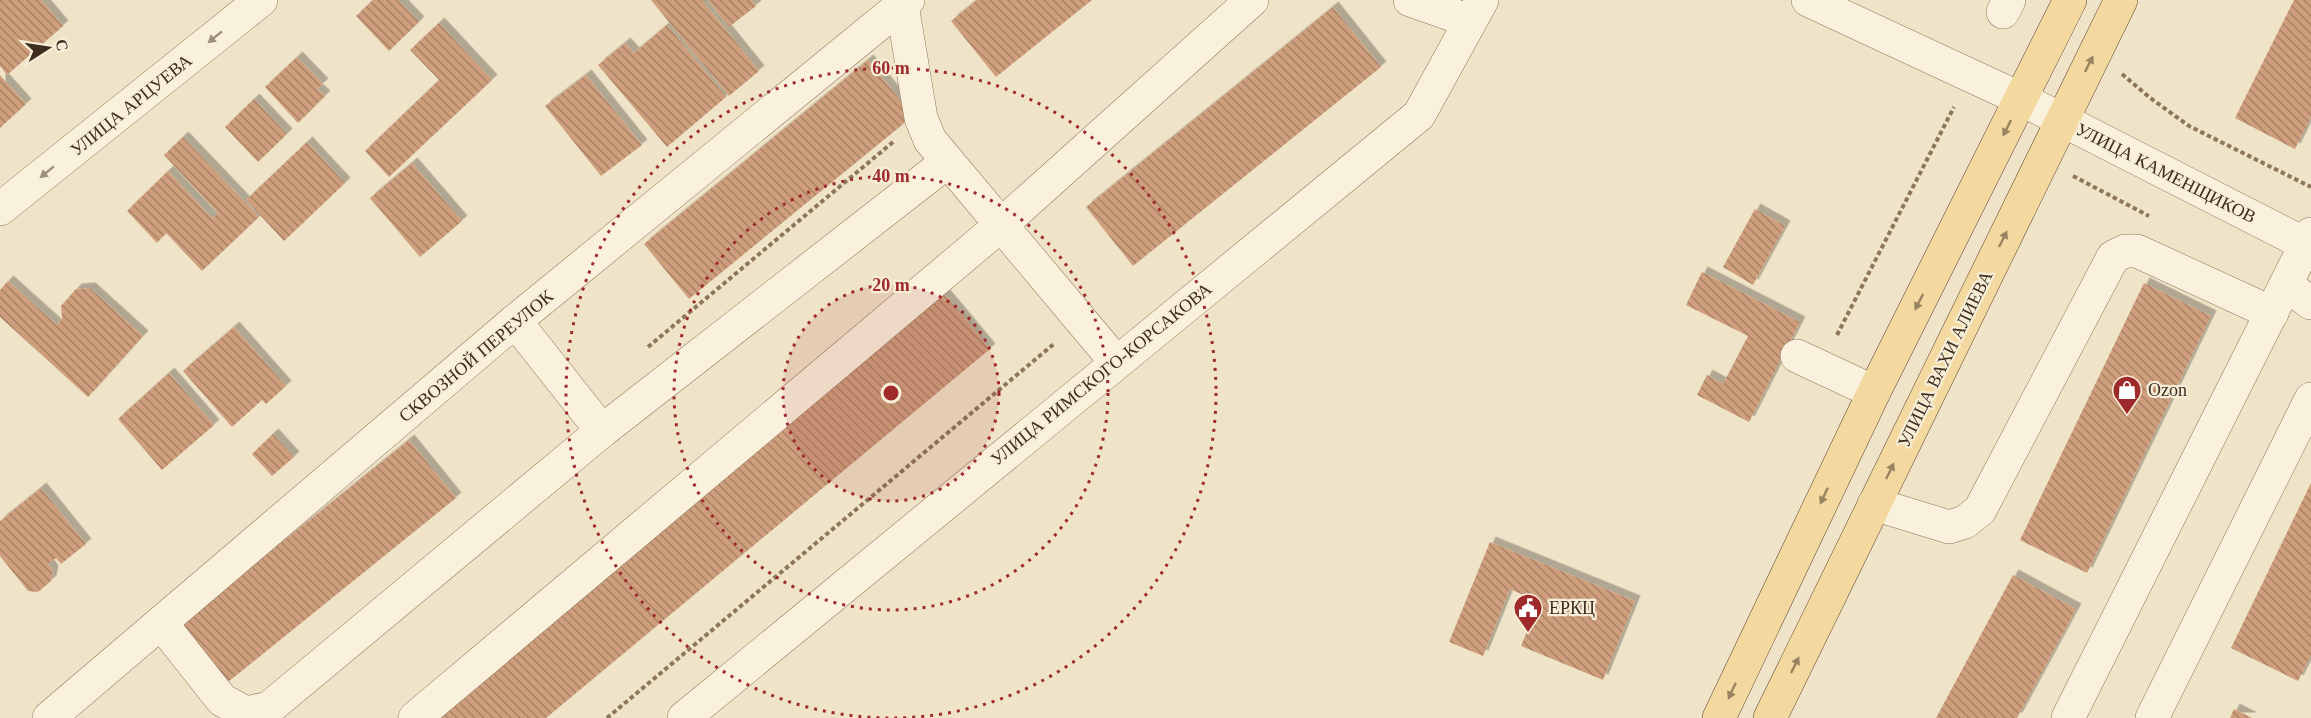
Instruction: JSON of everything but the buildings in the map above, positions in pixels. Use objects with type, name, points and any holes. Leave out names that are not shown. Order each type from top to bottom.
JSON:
[{"type":"main road","name":"УЛИЦА ВАХИ АЛИЕВА","points":[[1770,718],[2121,0]]},
{"type":"main road","points":[[1719,718],[1874,392],[2021,99],[2065,2]]},
{"type":"street","name":"УЛИЦА АРЦУЕВА","points":[[0,209],[261,0]]},
{"type":"street","points":[[415,718],[1001,225],[1252,0]]},
{"type":"street","points":[[1410,0],[1476,11]]},
{"type":"street","name":"УЛИЦА КАМЕНЩИКОВ","points":[[1808,0],[2021,99],[2309,242]]},
{"type":"street","points":[[905,3],[921,118],[930,140],[1116,362]]},
{"type":"street","name":"СКВОЗНОЙ ПЕРЕУЛОК","points":[[49,718],[515,321],[905,3]]},
{"type":"street","name":"УЛИЦА РИМСКОГО-КОРСАКОВА","points":[[684,718],[1419,115],[1476,11]]},
{"type":"street","points":[[161,623],[222,700],[246,713],[269,708],[602,431],[947,162]]},
{"type":"street","points":[[2068,718],[2290,300],[2309,242]]},
{"type":"street","points":[[1874,504],[1948,527],[1965,522],[1980,510],[2114,257],[2125,251],[2138,251],[2290,300]]},
{"type":"street","points":[[515,321],[602,431]]},
{"type":"street","points":[[1808,362],[1874,392]]},
{"type":"street","points":[[2152,718],[2311,399]]},
{"type":"path","points":[[2123,75],[2188,126],[2311,187]]},
{"type":"path","points":[[1808,362],[1970,76]]},
{"type":"path","points":[[607,718],[1082,321]]},
{"type":"place","name":"Ozon","points":[[2127,416]]},
{"type":"place","name":"ЕРКЦ","points":[[1528,634]]}]
